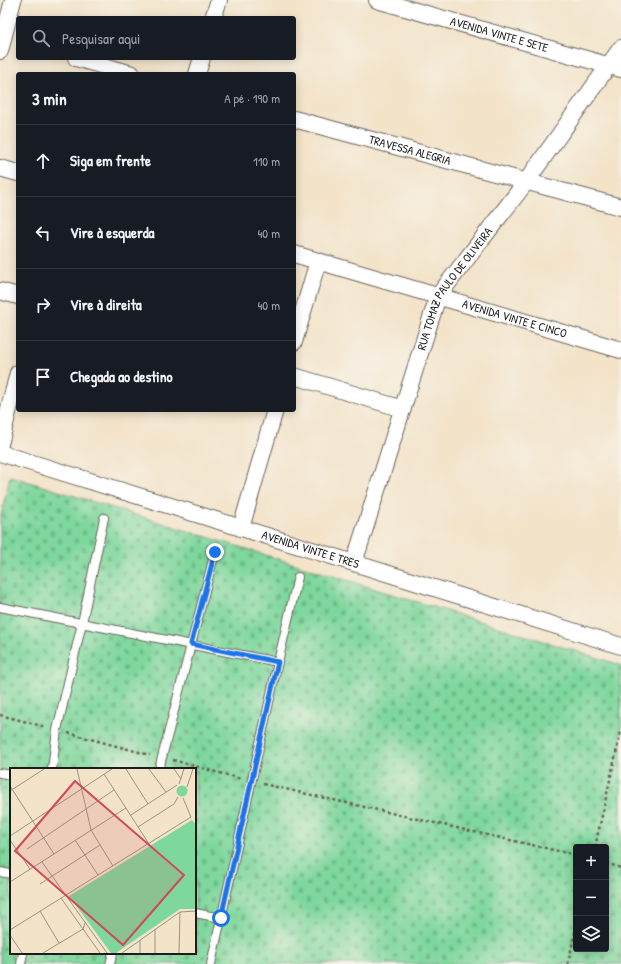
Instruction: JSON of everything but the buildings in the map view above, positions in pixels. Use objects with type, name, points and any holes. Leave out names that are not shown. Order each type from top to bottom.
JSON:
[{"type":"street","points":[[0,51],[13,0]]},
{"type":"street","points":[[214,16],[219,0]]},
{"type":"street","name":"AVENIDA VINTE E SETE","points":[[377,0],[615,67]]},
{"type":"street","name":"RUA TOMAZ PAULO DE OLIVEIRA","points":[[354,563],[438,296],[615,67],[621,48]]},
{"type":"street","points":[[83,60],[125,72]]},
{"type":"street","points":[[198,72],[201,60]]},
{"type":"street","name":"TRAVESSA ALEGRIA","points":[[296,120],[621,207]]},
{"type":"street","points":[[0,168],[16,172]]},
{"type":"street","name":"AVENIDA VINTE E CINCO","points":[[296,255],[621,350]]},
{"type":"street","points":[[296,335],[318,261]]},
{"type":"street","points":[[0,291],[16,295]]},
{"type":"street","points":[[296,377],[403,409]]},
{"type":"street","points":[[0,444],[16,381]]},
{"type":"street","points":[[241,528],[274,412]]},
{"type":"street","name":"AVENIDA VINTE E TRES","points":[[0,454],[621,646]]},
{"type":"lane","points":[[52,768],[57,730],[82,624],[104,518]]},
{"type":"lane","points":[[159,768],[215,552]]},
{"type":"lane","points":[[211,964],[298,577]]},
{"type":"lane","points":[[0,607],[278,662]]},
{"type":"lane","points":[[0,773],[10,775]]},
{"type":"lane","points":[[0,872],[10,874]]},
{"type":"lane","points":[[196,913],[221,918]]},
{"type":"lane","points":[[21,964],[23,954]]},
{"type":"lane","points":[[110,964],[113,954]]},
{"type":"path","points":[[0,715],[252,781],[573,854]]},
{"type":"path","points":[[596,844],[621,731]]},
{"type":"path","points":[[609,864],[621,868]]},
{"type":"path","points":[[568,964],[573,942]]},
{"type":"green space","points":[[10,476],[621,665],[621,964],[0,964],[0,520]]},
{"type":"route","points":[[215,552],[191,644],[278,662],[221,918]]}]
